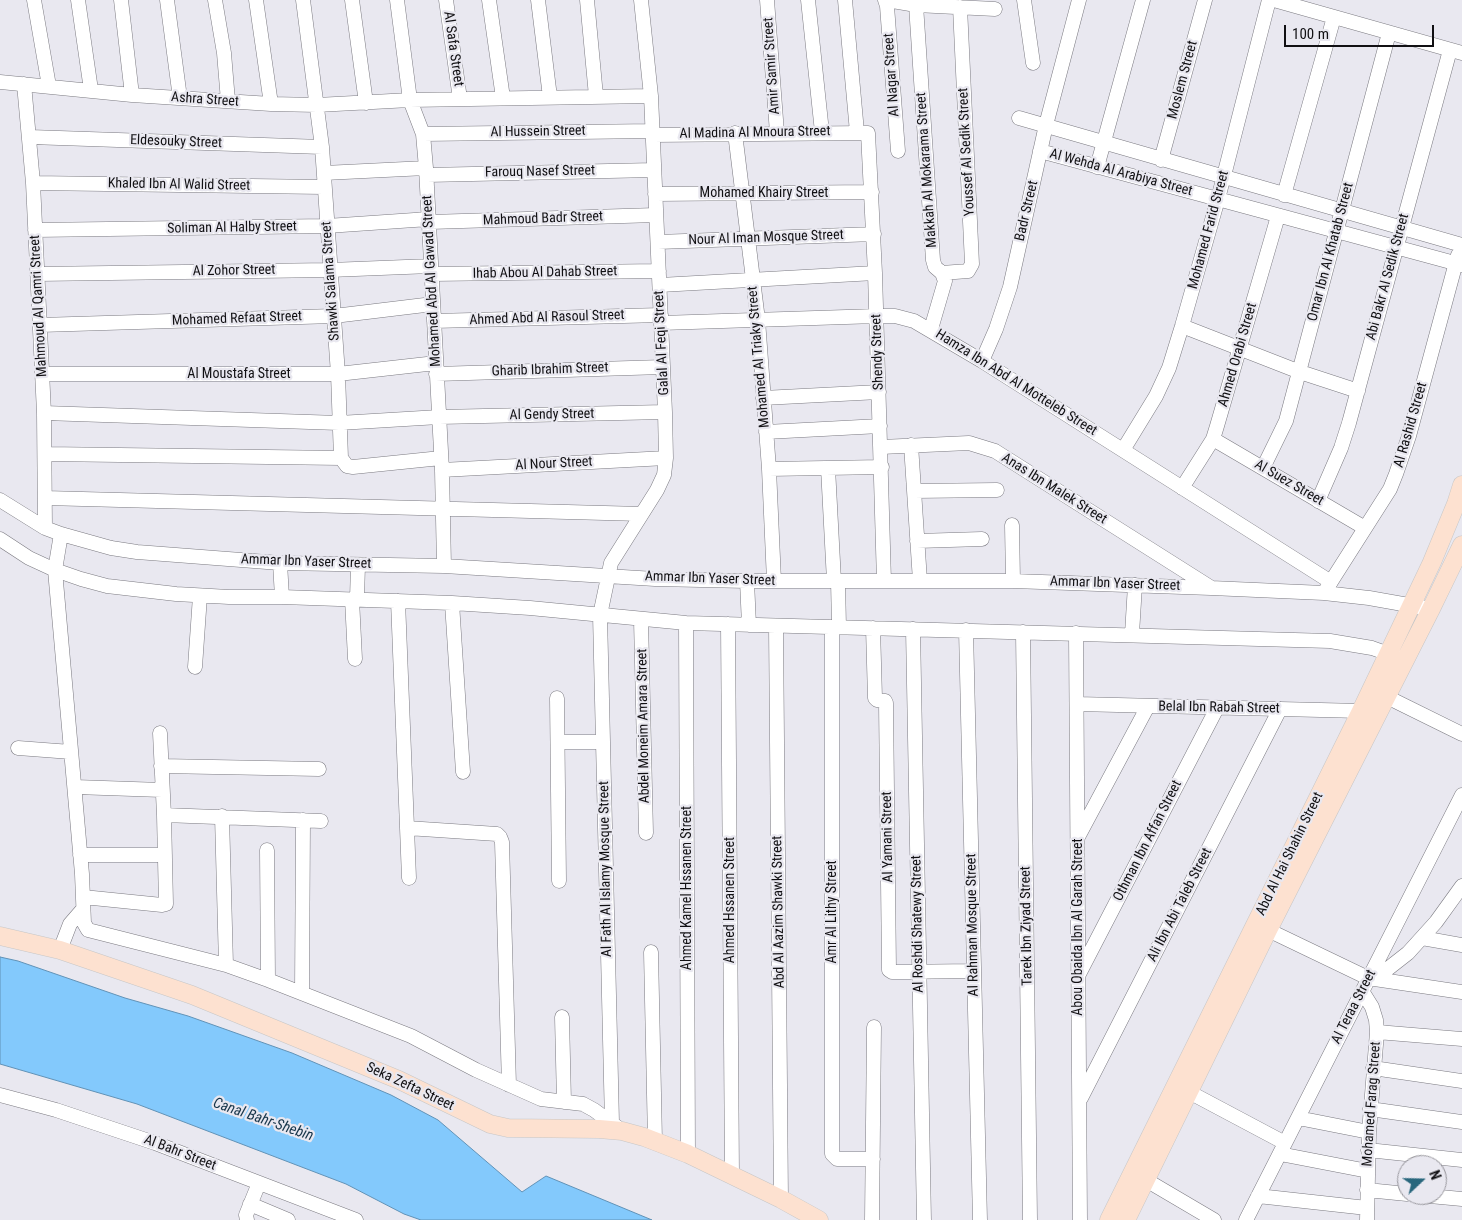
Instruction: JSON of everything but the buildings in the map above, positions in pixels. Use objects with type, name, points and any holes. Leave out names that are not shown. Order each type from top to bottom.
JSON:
[{"type":"main road","name":"Abd Al Hai Shahin Street","points":[[1126,1220],[1268,930],[1386,696],[1412,604],[1432,562],[1456,504],[1462,484]]},
{"type":"main road","name":"Abd Al Hai Shahin Street","points":[[1109,1220],[1361,711],[1396,656],[1431,609],[1462,545]]},
{"type":"main road","name":"Seka Zefta Street","points":[[0,936],[60,950],[227,1008],[399,1080],[490,1124],[508,1128],[599,1129],[617,1127],[688,1154],[781,1199],[819,1220]]},
{"type":"street","points":[[34,0],[49,86]]},
{"type":"street","points":[[78,0],[91,90]]},
{"type":"street","points":[[121,0],[132,95]]},
{"type":"street","points":[[167,0],[180,98]]},
{"type":"street","points":[[215,0],[224,53],[228,101]]},
{"type":"street","points":[[256,0],[272,104]]},
{"type":"street","name":"Shawki Salama Street","points":[[303,0],[322,147],[338,374],[341,458]]},
{"type":"street","points":[[352,0],[366,103]]},
{"type":"street","name":"Mohamed Abd Al Gawad Street","points":[[397,0],[410,100],[423,134],[430,220],[442,464],[444,566]]},
{"type":"street","name":"Al Safa Street","points":[[446,0],[460,99]]},
{"type":"street","points":[[489,0],[503,98]]},
{"type":"street","points":[[538,0],[550,97]]},
{"type":"street","points":[[586,0],[596,96]]},
{"type":"street","name":"Galal Al Feqi Street","points":[[600,614],[614,556],[657,490],[664,475],[666,458],[651,96],[641,0]]},
{"type":"street","name":"Amir Samir Street","points":[[767,0],[777,133]]},
{"type":"street","points":[[808,0],[822,132]]},
{"type":"street","points":[[845,0],[857,132]]},
{"type":"street","points":[[886,0],[960,7],[975,4],[995,9]]},
{"type":"street","name":"Al Nagar Street","points":[[886,0],[898,151]]},
{"type":"street","points":[[1024,0],[1033,64]]},
{"type":"street","name":"Badr Street","points":[[982,361],[996,329],[1010,287],[1046,126],[1079,0]]},
{"type":"street","points":[[1097,166],[1143,0]]},
{"type":"street","name":"Moslem Street","points":[[1161,160],[1205,0]]},
{"type":"street","name":"Mohamed Farid Street","points":[[1123,450],[1163,382],[1182,326],[1218,200],[1269,0]]},
{"type":"street","points":[[1274,0],[1456,52]]},
{"type":"street","name":"Makkah Al Mokarama Street","points":[[923,3],[933,260],[935,267],[944,276],[944,287],[931,329]]},
{"type":"street","name":"Youssef Al Sedik Street","points":[[942,272],[968,271],[972,264],[960,7]]},
{"type":"street","points":[[1284,195],[1334,17]]},
{"type":"street","name":"Omar Ibn Al Khatab Street","points":[[1263,468],[1286,421],[1389,33]]},
{"type":"street","name":"Abi Bakr Al Sedik Street","points":[[1318,500],[1341,448],[1401,228],[1456,52]]},
{"type":"street","name":"Ashra Street","points":[[0,82],[132,95],[317,105],[410,100],[651,96]]},
{"type":"street","name":"Mahmoud Al Qamri Street","points":[[24,84],[30,137],[40,325],[46,454],[45,528]]},
{"type":"street","name":"Al Wehda Al Arabiya Street","points":[[1019,118],[1223,178],[1401,228],[1462,243]]},
{"type":"street","name":"Al Madina Al Mnoura Street","points":[[653,133],[857,132]]},
{"type":"street","name":"Shendy Street","points":[[857,132],[866,132],[868,135],[872,192],[880,392],[884,581]]},
{"type":"street","name":"Al Hussein Street","points":[[423,134],[653,133]]},
{"type":"street","name":"Mohamed Al Triaky Street","points":[[735,133],[758,320],[769,469],[774,581]]},
{"type":"street","name":"Eldesouky Street","points":[[30,137],[322,147]]},
{"type":"street","name":"Al Wehda Al Arabiya Street","points":[[1040,152],[1459,264]]},
{"type":"street","name":"Farouq Nasef Street","points":[[324,180],[426,171],[654,170]]},
{"type":"street","name":"Khaled Ibn Al Walid Street","points":[[33,183],[324,180]]},
{"type":"street","name":"Mohamed Khairy Street","points":[[656,194],[872,192]]},
{"type":"street","name":"Mahmoud Badr Street","points":[[430,220],[656,215]]},
{"type":"street","name":"Ahmed Orabi Street","points":[[1182,488],[1212,439],[1240,350],[1278,216]]},
{"type":"street","name":"Soliman Al Halby Street","points":[[35,230],[327,226],[430,220]]},
{"type":"street","name":"Nour Al Iman Mosque Street","points":[[658,242],[874,234]]},
{"type":"street","name":"Al Rashid Street","points":[[1328,588],[1390,489],[1403,456],[1459,264],[1462,243]]},
{"type":"street","name":"Al Zohor Street","points":[[37,274],[432,270]]},
{"type":"street","name":"Ihab Abou Al Dahab Street","points":[[432,270],[659,278],[752,279],[875,272]]},
{"type":"street","name":"Mohamed Refaat Street","points":[[40,325],[334,316],[433,304]]},
{"type":"street","name":"Hamza Ibn Abd Al Motteleb Street","points":[[661,319],[758,320],[876,316],[905,318],[931,329],[1123,450],[1328,588]]},
{"type":"street","name":"Ahmed Abd Al Rasoul Street","points":[[434,321],[661,319]]},
{"type":"street","points":[[1182,326],[1240,350],[1358,391]]},
{"type":"street","name":"Gharib Ibrahim Street","points":[[436,368],[663,367]]},
{"type":"street","name":"Al Moustafa Street","points":[[42,374],[338,374],[436,368]]},
{"type":"street","points":[[763,398],[880,392]]},
{"type":"street","name":"Al Gendy Street","points":[[44,413],[339,423],[439,417],[665,412]]},
{"type":"street","points":[[766,432],[880,426]]},
{"type":"street","name":"Al Suez Street","points":[[1212,439],[1365,528]]},
{"type":"street","name":"Anas Ibn Malek Street","points":[[881,447],[969,443],[995,451],[1211,588]]},
{"type":"street","points":[[911,445],[920,581]]},
{"type":"street","points":[[46,454],[341,458],[347,466],[353,467],[442,464]]},
{"type":"street","name":"Al Nour Street","points":[[442,464],[666,458]]},
{"type":"street","points":[[769,469],[882,467]]},
{"type":"street","name":"Amr Al Lithy Street","points":[[828,468],[836,581],[832,1154],[837,1159],[873,1159]]},
{"type":"street","points":[[914,491],[997,490]]},
{"type":"street","points":[[45,498],[642,514]]},
{"type":"street","name":"Ammar Ibn Yaser Street","points":[[0,500],[45,528],[94,544],[137,552],[280,563],[444,566],[655,579],[1013,581],[1211,588],[1328,588],[1431,609]]},
{"type":"street","points":[[1012,525],[1013,581]]},
{"type":"street","points":[[60,534],[55,570],[80,855],[84,923],[90,932],[226,965],[268,980],[411,1036],[508,1085],[541,1099],[583,1104],[617,1127]]},
{"type":"street","points":[[0,539],[29,558],[81,579],[107,586],[200,596],[452,603],[530,608],[686,623],[1330,641],[1350,643],[1396,656]]},
{"type":"street","points":[[917,540],[982,539]]},
{"type":"street","points":[[280,563],[282,597]]},
{"type":"street","points":[[355,659],[355,600],[358,565]]},
{"type":"street","points":[[747,581],[749,625]]},
{"type":"street","points":[[1132,634],[1135,585]]},
{"type":"street","points":[[195,667],[200,596]]},
{"type":"street","points":[[398,601],[409,878]]},
{"type":"street","points":[[452,603],[463,772]]},
{"type":"street","name":"Al Fath Al Islamy Mosque Street","points":[[600,614],[617,1127]]},
{"type":"street","name":"Abdel Moneim Amara Street","points":[[641,620],[646,833]]},
{"type":"street","name":"Ahmed Kamel Hssanen Street","points":[[686,623],[688,1154]]},
{"type":"street","name":"Ahmed Hssanen Street","points":[[728,624],[732,1175]]},
{"type":"street","name":"Abd Al Aazim Shawki Street","points":[[776,626],[781,1199]]},
{"type":"street","name":"Al Yamani Street","points":[[873,628],[875,698],[886,703],[889,970],[892,972],[974,970]]},
{"type":"street","name":"Al Roshdi Shatewy Street","points":[[913,628],[924,1220]]},
{"type":"street","name":"Al Rahman Mosque Street","points":[[966,630],[980,1220]]},
{"type":"street","name":"Tarek Ibn Ziyad Street","points":[[1024,632],[1030,1220]]},
{"type":"street","name":"Abou Obaida Ibn Al Garah Street","points":[[1076,633],[1080,1220]]},
{"type":"street","points":[[1386,696],[1462,734]]},
{"type":"street","points":[[557,698],[559,881]]},
{"type":"street","name":"Belal Ibn Rabah Street","points":[[1076,704],[1361,711]]},
{"type":"street","points":[[1078,837],[1148,706]]},
{"type":"street","name":"Othman Ibn Affan Street","points":[[1078,975],[1217,708]]},
{"type":"street","name":"Ali Ibn Abi Taleb Street","points":[[1079,1100],[1280,709]]},
{"type":"street","points":[[83,903],[164,905],[167,902],[160,733]]},
{"type":"street","points":[[558,742],[603,742]]},
{"type":"street","points":[[18,748],[71,752]]},
{"type":"street","points":[[161,766],[319,769]]},
{"type":"street","points":[[74,787],[162,790]]},
{"type":"street","name":"Al Teraa Street","points":[[1246,1220],[1462,795]]},
{"type":"street","points":[[164,815],[321,821]]},
{"type":"street","points":[[222,816],[226,965]]},
{"type":"street","points":[[302,993],[303,820]]},
{"type":"street","points":[[407,828],[497,834],[502,842],[508,1085]]},
{"type":"street","points":[[267,850],[268,980]]},
{"type":"street","points":[[80,855],[165,855]]},
{"type":"street","points":[[1368,978],[1397,963],[1422,938],[1462,886]]},
{"type":"street","points":[[60,950],[70,924],[83,903]]},
{"type":"street","points":[[1448,906],[1462,908]]},
{"type":"street","points":[[1268,930],[1368,978],[1462,992]]},
{"type":"street","points":[[1422,938],[1462,945]]},
{"type":"street","points":[[651,952],[656,1141]]},
{"type":"street","name":"Mohamed Farag Street","points":[[1362,991],[1372,1007],[1377,1032],[1370,1109],[1367,1214]]},
{"type":"street","points":[[562,1017],[564,1102]]},
{"type":"street","points":[[872,1220],[874,1027]]},
{"type":"street","points":[[1377,1032],[1462,1039]]},
{"type":"street","points":[[1373,1068],[1462,1081]]},
{"type":"street","points":[[1189,1092],[1283,1149],[1368,1171]]},
{"type":"street","name":"Al Bahr Street","points":[[0,1095],[56,1110],[155,1143],[356,1220]]},
{"type":"street","points":[[1370,1109],[1462,1122]]},
{"type":"street","points":[[1298,1118],[1369,1132]]},
{"type":"street","points":[[1368,1150],[1462,1160]]},
{"type":"street","points":[[1146,1180],[1214,1220]]},
{"type":"street","points":[[259,1183],[248,1213],[288,1220]]},
{"type":"street","points":[[1367,1190],[1397,1193]]},
{"type":"street","points":[[1258,1196],[1367,1214]]},
{"type":"street","points":[[1447,1198],[1462,1199]]},
{"type":"water","name":"Canal Bahr-Shebin","points":[[0,957],[18,961],[125,998],[188,1016],[292,1053],[391,1095],[438,1120],[522,1192],[546,1176],[652,1220],[421,1220],[404,1214],[346,1184],[137,1104],[0,1064]]}]
